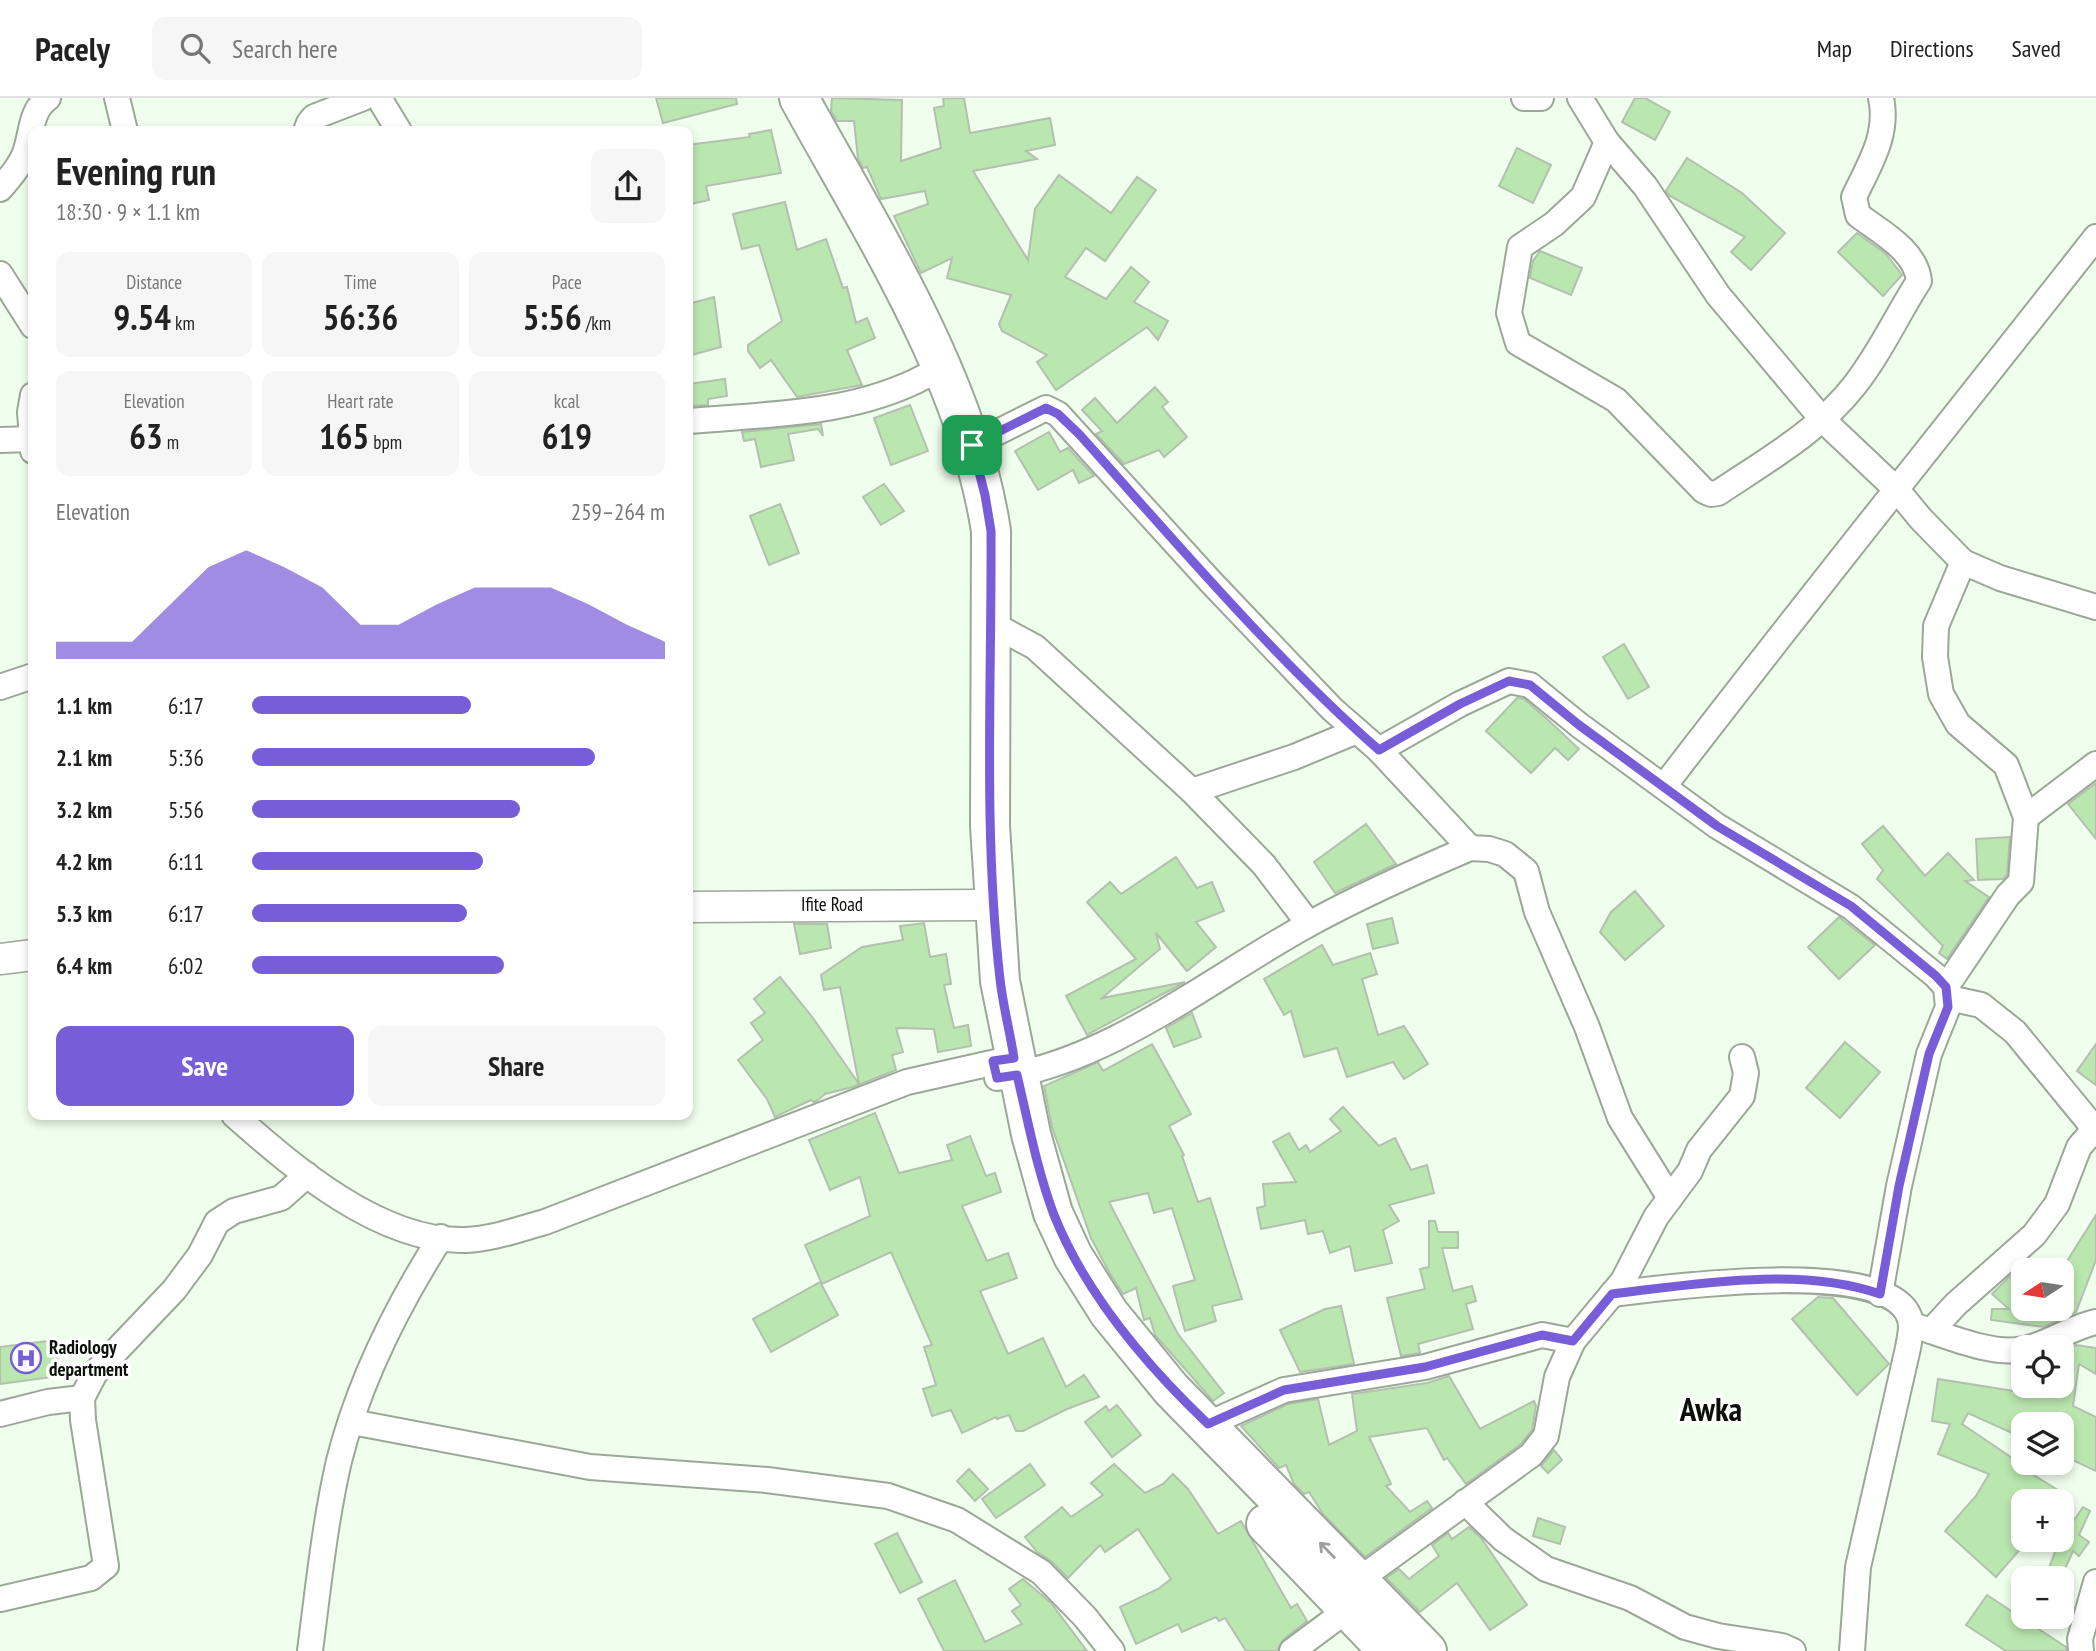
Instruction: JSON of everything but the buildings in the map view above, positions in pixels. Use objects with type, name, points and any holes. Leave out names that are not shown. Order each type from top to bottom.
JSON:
[{"type":"main road","points":[[779,98],[926,376],[954,450],[971,537],[979,968],[1005,1068],[1037,1227],[1066,1286],[1097,1335],[1202,1456],[1352,1596],[1427,1651]]},
{"type":"main road","points":[[799,98],[899,282],[941,368],[972,445],[985,495],[991,531],[990,802],[1005,1068],[1053,1213],[1073,1256],[1109,1313],[1171,1389],[1208,1424],[1352,1596],[1388,1651]]},
{"type":"street","points":[[31,126],[43,102],[48,98]]},
{"type":"street","points":[[117,98],[124,126]]},
{"type":"street","points":[[309,126],[314,117],[363,98]]},
{"type":"street","points":[[379,98],[396,126]]},
{"type":"street","points":[[1524,98],[1541,98]]},
{"type":"street","points":[[1580,98],[1608,142],[1645,186],[1718,295],[1822,419],[1897,490],[1963,562],[2000,578],[2096,607]]},
{"type":"street","points":[[1608,142],[1583,197],[1554,224],[1520,247],[1509,313],[1518,343],[1616,400],[1704,491],[1718,493],[1822,419],[1854,387],[1919,281],[1918,269],[1906,253],[1858,215],[1854,207],[1854,197],[1881,139],[1884,110],[1881,98]]},
{"type":"street","points":[[0,188],[11,177],[25,153],[28,140]]},
{"type":"street","points":[[1665,785],[1815,589],[1897,490],[2096,237]]},
{"type":"street","points":[[0,274],[28,318]]},
{"type":"street","points":[[693,421],[834,408],[900,390],[926,376]]},
{"type":"street","points":[[972,445],[1046,408],[1058,414],[1210,581],[1332,709],[1379,750],[1470,848]]},
{"type":"street","points":[[0,440],[28,443]]},
{"type":"street","points":[[1880,1294],[1899,1186],[1929,1054],[1948,1007],[1947,993],[2008,895],[2021,882],[2026,817],[2006,765],[1958,724],[1941,694],[1934,657],[1936,626],[1963,562]]},
{"type":"street","points":[[992,624],[1035,647],[1192,791],[1264,865],[1310,924]]},
{"type":"street","points":[[0,687],[28,678]]},
{"type":"street","points":[[1379,750],[1460,704],[1509,681],[1530,685],[1579,725],[1665,785],[1717,826],[1851,906],[1947,993],[1980,1005],[2015,1032],[2092,1119],[2092,1132],[2079,1147],[2057,1204],[2035,1235],[1956,1304],[1921,1328],[1874,1489],[1858,1567],[1852,1651]]},
{"type":"street","points":[[1192,791],[1294,757],[1357,731]]},
{"type":"street","points":[[2026,817],[2096,764]]},
{"type":"street","points":[[240,1120],[325,1189],[387,1222],[417,1233],[466,1240],[503,1234],[545,1222],[907,1082],[1084,1054],[1245,964],[1310,924],[1470,848],[1489,849],[1505,854],[1526,872],[1537,912],[1587,1027],[1619,1118],[1670,1198]]},
{"type":"street","name":"Ifite Road","points":[[693,907],[977,905]]},
{"type":"street","points":[[0,959],[28,956]]},
{"type":"street","points":[[1292,1651],[1352,1596],[1465,1502],[1531,1455],[1546,1436],[1557,1377],[1573,1341],[1623,1281],[1656,1217],[1690,1171],[1699,1150],[1742,1096],[1746,1073],[1742,1058]]},
{"type":"street","points":[[0,1600],[91,1578],[106,1566],[82,1398],[95,1373],[174,1290],[200,1255],[217,1222],[234,1211],[281,1198],[307,1175]]},
{"type":"street","points":[[310,1651],[340,1460],[371,1365],[440,1237]]},
{"type":"street","points":[[1612,1294],[1693,1284],[1826,1281],[1898,1301],[1921,1328],[1965,1342],[2011,1350]]},
{"type":"street","points":[[2062,1335],[2096,1322]]},
{"type":"street","points":[[1208,1424],[1284,1390],[1425,1367],[1542,1335],[1573,1341]]},
{"type":"street","points":[[0,1414],[48,1402],[82,1398]]},
{"type":"street","points":[[352,1422],[590,1467],[767,1480],[888,1496],[957,1520],[1041,1572],[1085,1616],[1112,1651]]},
{"type":"street","points":[[1465,1502],[1513,1547],[1546,1570],[1629,1598],[1685,1627],[1717,1636],[1782,1646],[1793,1651]]},
{"type":"street","points":[[2081,1651],[2080,1639],[2096,1582]]},
{"type":"place","name":"Radiology department","points":[[26,1358]]},
{"type":"district","name":"Awka","points":[[1711,1408]]},
{"type":"route","points":[[1046,408],[1058,414],[1210,581],[1332,709],[1379,750],[1460,704],[1509,681],[1530,685],[1579,725],[1665,785],[1717,826],[1851,906],[1936,976],[1946,987],[1948,1007],[1929,1054],[1899,1186],[1880,1294],[1826,1281],[1755,1281],[1693,1284],[1612,1294],[1573,1341],[1542,1335],[1425,1367],[1284,1390],[1208,1424],[1171,1389],[1109,1313],[1073,1256],[1053,1213],[1017,1075],[997,1078],[993,1061],[1014,1058],[1000,981],[990,826],[991,531],[972,445],[1046,408]]}]
